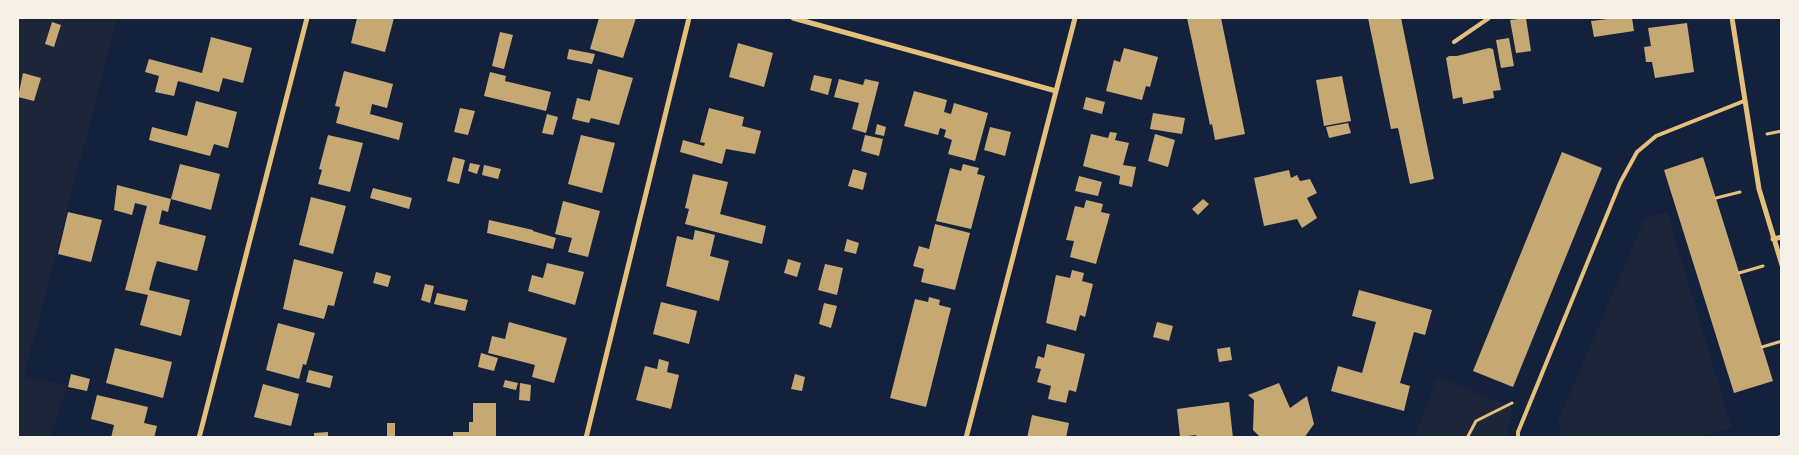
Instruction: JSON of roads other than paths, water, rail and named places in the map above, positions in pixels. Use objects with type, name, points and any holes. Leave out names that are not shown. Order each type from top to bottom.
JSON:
[{"type":"street","points":[[199,438],[307,18]]},
{"type":"street","points":[[586,438],[689,18]]},
{"type":"street","points":[[792,18],[1056,91]]},
{"type":"street","points":[[966,438],[1074,18]]},
{"type":"street","points":[[1732,18],[1744,101],[1760,189],[1773,240],[1782,265]]},
{"type":"street","points":[[1773,240],[1782,237]]},
{"type":"lane","points":[[1454,42],[1489,18]]},
{"type":"lane","points":[[1518,438],[1518,432],[1620,183],[1637,152],[1656,136],[1744,101]]},
{"type":"lane","points":[[1778,438],[1782,436]]}]
